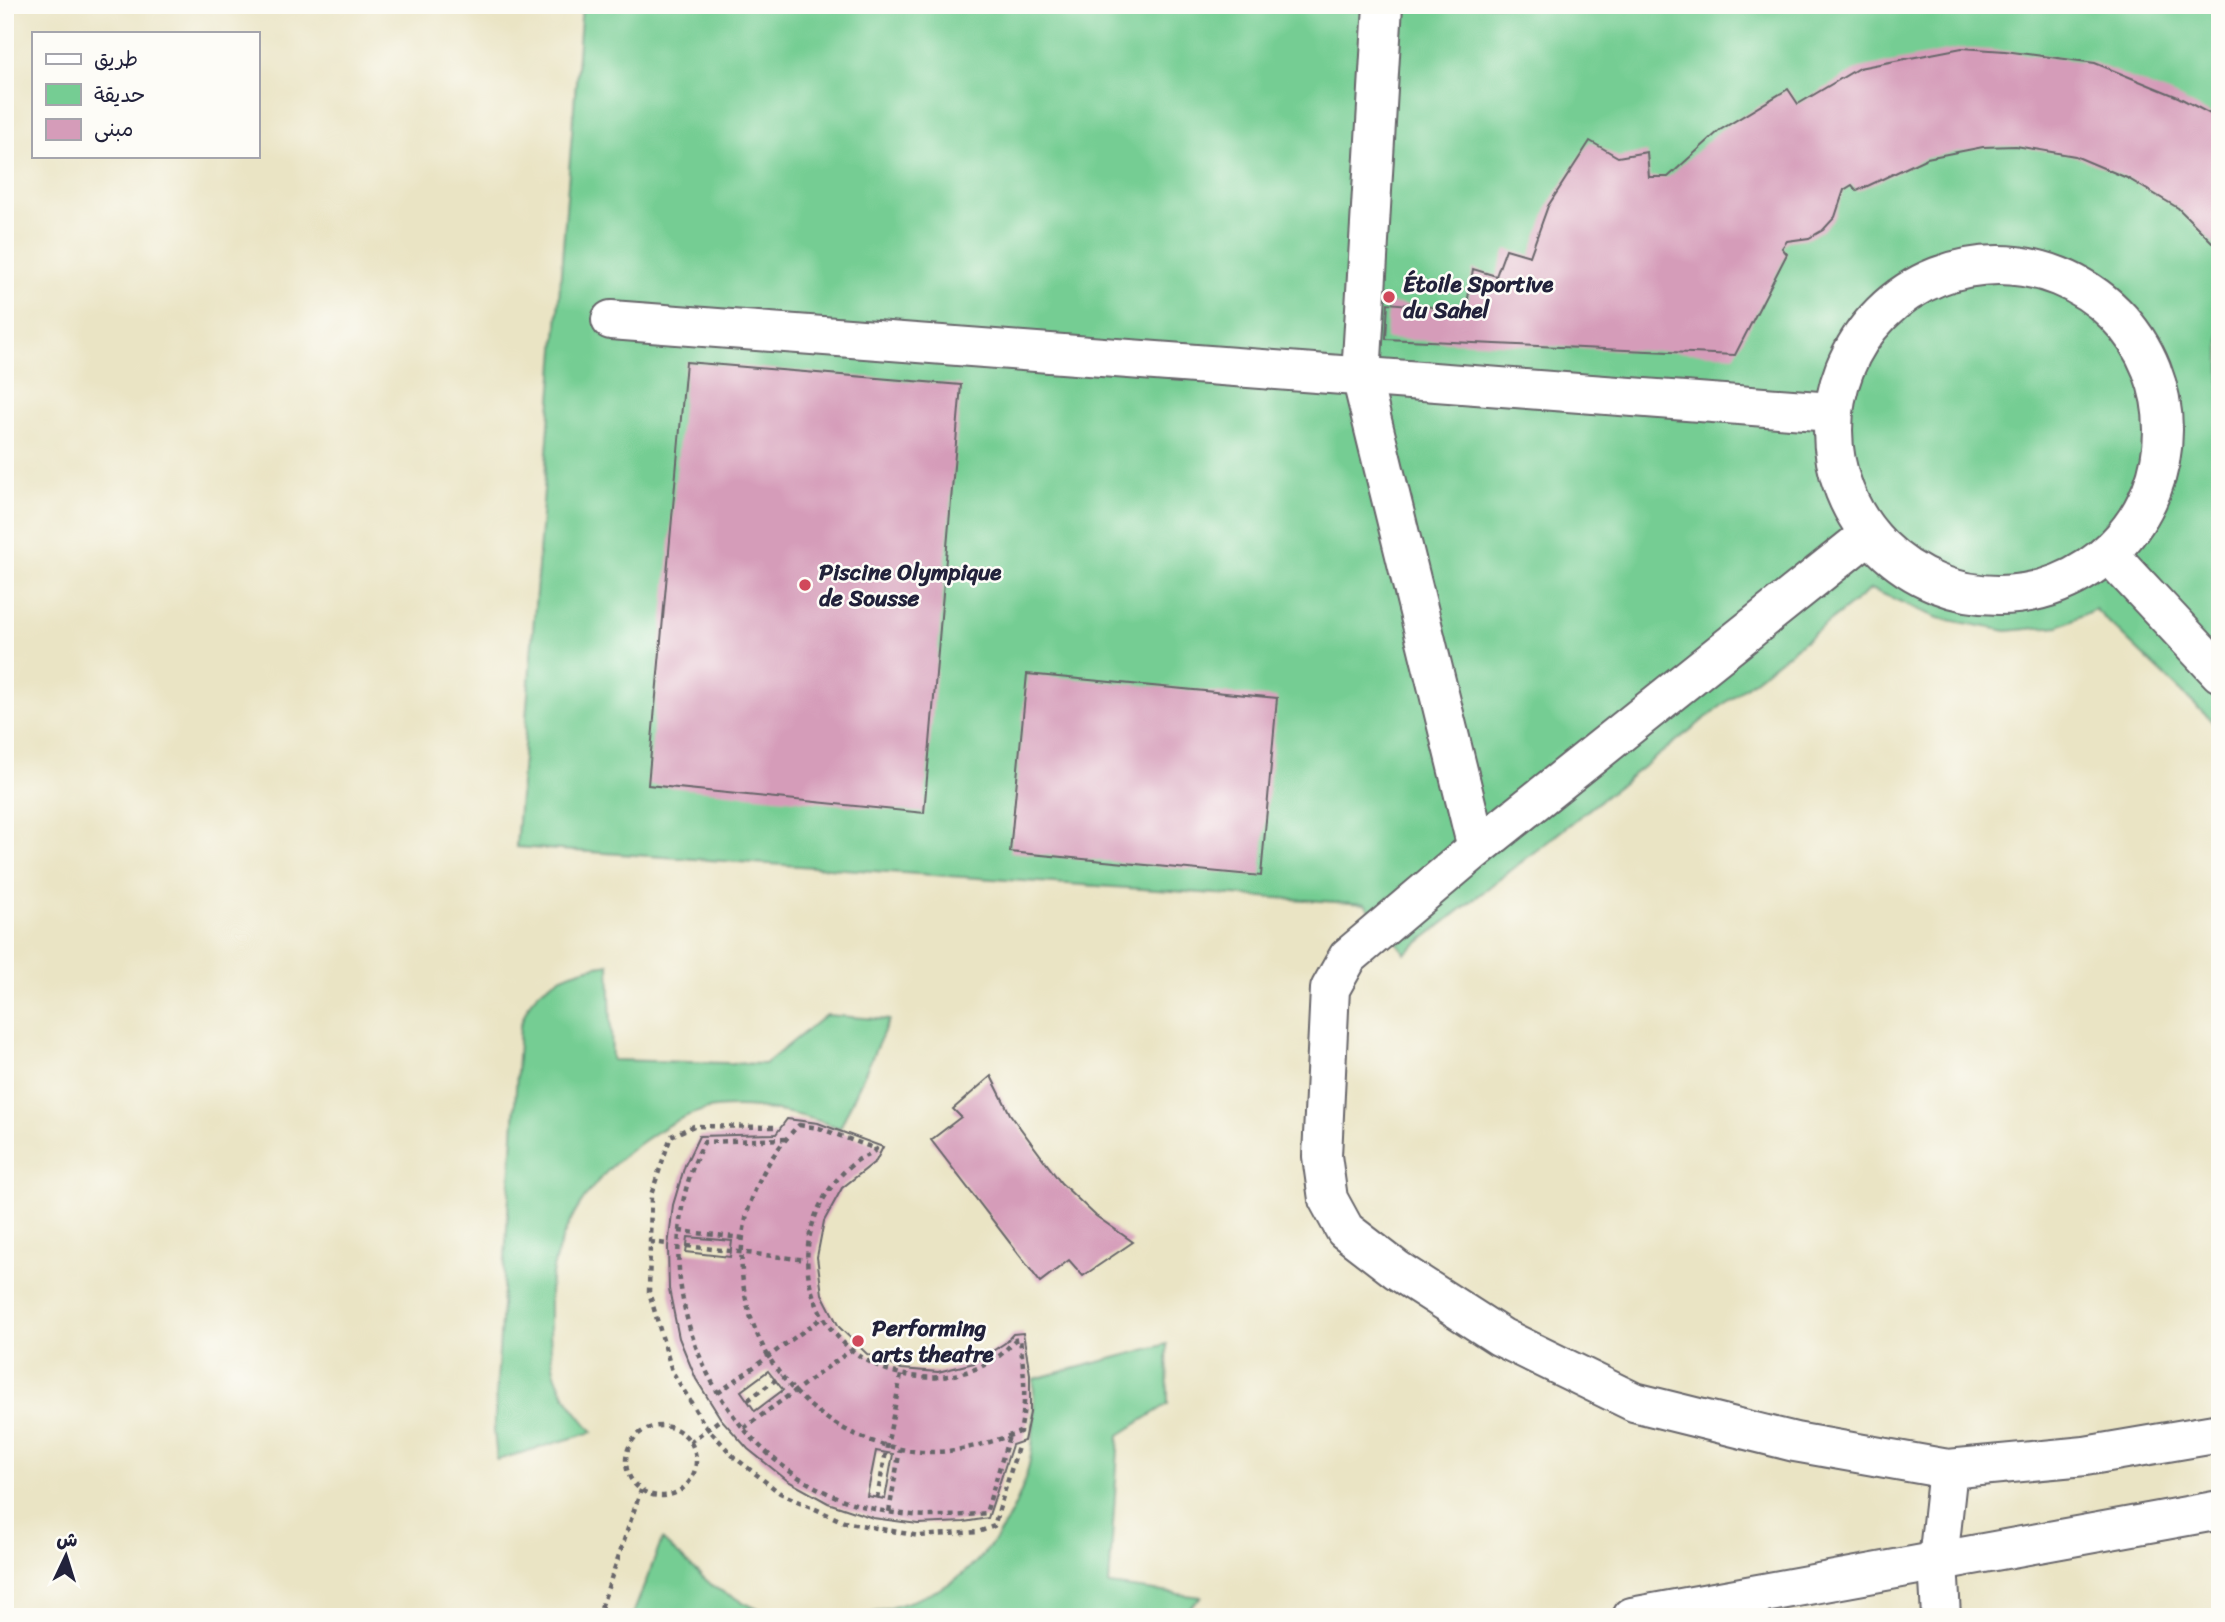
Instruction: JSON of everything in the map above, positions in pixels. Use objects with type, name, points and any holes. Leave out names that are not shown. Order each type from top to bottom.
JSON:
[{"type":"street","points":[[1383,5],[1361,376],[1478,848]]},
{"type":"street","points":[[2016,265],[2078,284],[2128,326],[2158,383],[2164,448],[2145,510],[2109,554],[2045,590],[1981,596],[1918,577],[1868,535],[1838,477],[1832,412],[1851,351],[1893,301],[1951,271],[2016,265]]},
{"type":"street","points":[[611,320],[1832,412]]},
{"type":"street","points":[[1868,535],[1478,848],[1348,957],[1330,989],[1322,1156],[1328,1199],[1345,1230],[1397,1270],[1501,1337],[1634,1402],[1795,1442],[1948,1469],[2085,1457],[2220,1433]]},
{"type":"street","points":[[2109,554],[2220,673]]},
{"type":"street","points":[[1941,1617],[1938,1561],[1948,1469]]},
{"type":"street","points":[[1632,1617],[2220,1510]]},
{"type":"path","points":[[799,1125],[818,1128],[876,1149],[856,1161],[831,1188],[814,1219],[807,1260],[812,1291],[826,1324],[850,1351],[882,1370],[918,1379],[958,1375],[995,1359],[1015,1340],[1020,1339],[1025,1376],[1024,1413],[1020,1432],[993,1443],[965,1449],[936,1452],[887,1446],[851,1433],[825,1418],[781,1376],[753,1326],[745,1297],[743,1238],[759,1181],[787,1139],[799,1125]]},
{"type":"path","points":[[774,1127],[694,1126],[671,1136],[652,1195],[649,1292],[672,1371],[708,1428],[734,1457],[780,1493],[844,1522],[919,1536],[978,1532],[994,1526],[1018,1447]]},
{"type":"path","points":[[787,1139],[704,1142],[686,1191],[680,1231],[678,1269],[684,1309],[696,1349],[718,1393],[744,1428],[766,1451],[800,1477],[838,1497],[889,1512],[925,1517],[986,1513],[1009,1436]]},
{"type":"path","points":[[680,1231],[743,1238]]},
{"type":"path","points":[[650,1242],[668,1244]]},
{"type":"path","points":[[687,1245],[807,1260]]},
{"type":"path","points":[[718,1393],[823,1317]]},
{"type":"path","points":[[744,1428],[850,1351]]},
{"type":"path","points":[[877,1498],[901,1375]]},
{"type":"path","points":[[748,1400],[781,1376]]},
{"type":"path","points":[[690,1442],[721,1419]]},
{"type":"path","points":[[652,1427],[675,1429],[690,1442],[696,1457],[691,1480],[683,1489],[673,1494],[662,1496],[641,1490],[628,1473],[626,1461],[633,1441],[640,1433],[652,1427]]},
{"type":"path","points":[[889,1512],[901,1449]]},
{"type":"path","points":[[604,1617],[601,1608],[641,1490]]},
{"type":"path","points":[[872,1527],[873,1518]]},
{"type":"green space","name":"Étoile Sportive du Sahel","points":[[582,5],[2220,5],[2220,729],[2095,609],[2059,626],[2007,631],[1938,618],[1871,589],[1405,953],[1365,904],[516,847]]},
{"type":"green space","points":[[609,964],[612,1060],[765,1064],[826,1015],[889,1020],[840,1128],[795,1114],[746,1107],[696,1112],[651,1136],[626,1154],[597,1182],[584,1198],[564,1234],[550,1284],[551,1348],[555,1372],[568,1400],[593,1432],[497,1460],[494,1430],[520,1026],[531,1001],[547,986],[577,971]]},
{"type":"green space","points":[[1167,1344],[1168,1404],[1119,1435],[1109,1585],[1201,1597],[1179,1617],[859,1617],[914,1600],[945,1586],[976,1562],[990,1546],[1012,1511],[1027,1473],[1033,1436],[1034,1379]]},
{"type":"green space","points":[[662,1540],[715,1588],[759,1610],[801,1617],[632,1617]]},
{"type":"building","points":[[1962,48],[2095,63],[2178,97],[2220,119],[2220,250],[2178,208],[2127,178],[2075,156],[2016,146],[1983,147],[1927,158],[1857,191],[1852,185],[1844,190],[1835,217],[1823,230],[1809,238],[1787,241],[1782,248],[1787,254],[1735,355],[1386,339],[1388,303],[1466,310],[1473,269],[1496,276],[1506,249],[1530,256],[1548,206],[1590,141],[1618,157],[1647,152],[1649,177],[1668,177],[1720,130],[1788,89],[1798,104],[1859,68]]},
{"type":"building","name":"Piscine Olympique de Sousse","points":[[686,362],[961,385],[924,813],[648,785]]},
{"type":"building","points":[[1027,674],[1277,698],[1261,876],[1010,852]]},
{"type":"building","points":[[991,1076],[1010,1114],[1061,1183],[1096,1216],[1133,1242],[1083,1276],[1069,1260],[1040,1282],[931,1140],[961,1117],[953,1109]]},
{"type":"building","points":[[787,1119],[818,1123],[883,1147],[876,1161],[842,1188],[824,1221],[817,1257],[822,1294],[839,1327],[867,1354],[901,1369],[938,1372],[974,1363],[1005,1343],[1013,1334],[1023,1333],[1030,1374],[1030,1413],[1024,1441],[1012,1445],[988,1518],[918,1524],[873,1518],[828,1503],[788,1481],[748,1449],[721,1419],[696,1379],[679,1338],[669,1289],[668,1247],[673,1205],[685,1165],[699,1136],[776,1134]],"holes":[[[688,1237],[732,1241],[730,1257],[686,1252]],[[768,1371],[783,1390],[755,1411],[741,1391]],[[876,1451],[893,1454],[885,1499],[867,1496]]]},
{"type":"place","name":"Étoile Sportive du Sahel","points":[[1389,297]]},
{"type":"place","name":"Piscine Olympique de Sousse","points":[[805,585]]},
{"type":"place","name":"Performing arts theatre","points":[[858,1341]]}]
